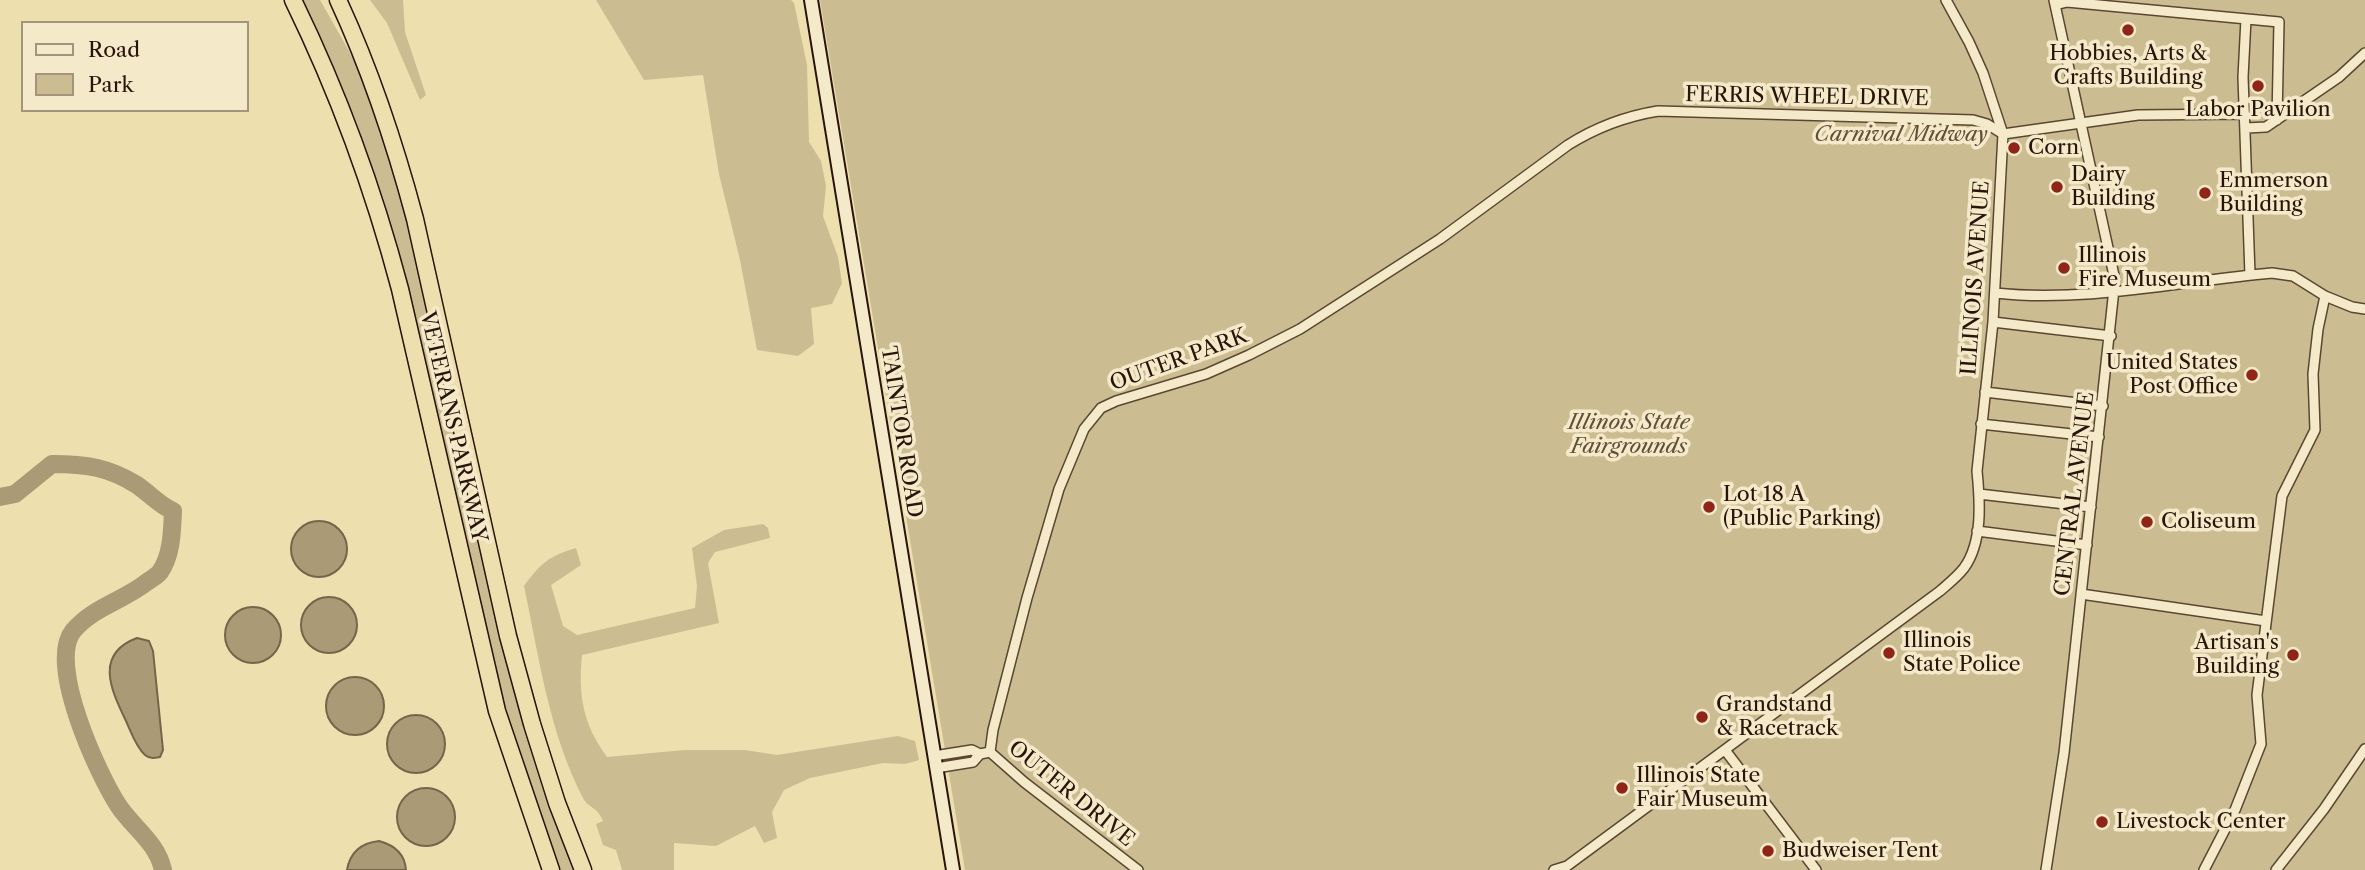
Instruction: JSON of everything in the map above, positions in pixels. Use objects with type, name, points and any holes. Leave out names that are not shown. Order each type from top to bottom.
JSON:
[{"type":"highway","name":"VETERANS PARKWAY","points":[[293,0],[336,93],[382,222],[400,289],[497,711],[551,870]]},
{"type":"highway","points":[[327,0],[358,45]]},
{"type":"highway","name":"VETERANS PARKWAY","points":[[338,0],[389,124],[415,219],[520,681],[557,803],[583,870]]},
{"type":"main road","name":"TAINTOR ROAD","points":[[811,0],[953,870]]},
{"type":"street","name":"ILLINOIS AVENUE","points":[[1725,750],[1940,591],[1964,568],[1972,553],[1977,531],[1977,471],[1993,322],[2003,134],[1983,73],[1946,0]]},
{"type":"street","points":[[2055,3],[2279,22],[2277,120]]},
{"type":"street","name":"CENTRAL AVENUE","points":[[2046,870],[2064,753],[2115,292],[2115,280],[2055,3]]},
{"type":"street","points":[[2246,19],[2243,77],[2250,275]]},
{"type":"street","points":[[2246,128],[2266,127],[2339,77],[2365,53]]},
{"type":"street","name":"FERRIS WHEEL DRIVE","points":[[1609,126],[1647,113],[1693,112],[1973,120],[1987,124],[2003,134]]},
{"type":"street","points":[[2003,134],[2159,113],[2245,114]]},
{"type":"street","name":"OUTER PARK","points":[[990,752],[1042,542],[1059,489],[1084,429],[1095,414],[1116,401],[1206,374],[1288,335],[1440,239],[1568,145],[1609,126]]},
{"type":"street","points":[[1995,293],[2062,296],[2272,273],[2293,276],[2325,296],[2352,307],[2365,309]]},
{"type":"street","points":[[2204,870],[2235,810],[2261,744],[2257,706],[2282,496],[2315,430],[2313,374],[2325,296]]},
{"type":"street","points":[[1993,322],[2111,336]]},
{"type":"street","points":[[1985,392],[2103,406]]},
{"type":"street","points":[[1982,424],[2099,437]]},
{"type":"street","points":[[1979,494],[2091,507]]},
{"type":"street","points":[[1977,531],[2087,545]]},
{"type":"street","points":[[2081,594],[2266,621]]},
{"type":"street","points":[[2276,870],[2325,809],[2365,749]]},
{"type":"street","points":[[1554,870],[1567,866],[1725,750],[1816,870]]},
{"type":"street","name":"OUTER DRIVE","points":[[935,762],[973,762],[980,754],[990,752],[1024,782],[1139,870]]},
{"type":"street","points":[[1567,866],[1577,870]]},
{"type":"green space","points":[[301,0],[320,0],[361,72],[400,189],[487,578],[550,804],[575,870],[560,870],[519,755],[487,638],[395,246],[346,96]]},
{"type":"green space","points":[[370,0],[403,0],[405,32],[426,95],[420,100],[387,23]]},
{"type":"green space","points":[[596,0],[791,0],[794,3],[807,65],[809,142],[821,161],[826,186],[823,216],[838,257],[842,283],[832,304],[811,308],[814,344],[798,356],[757,350],[740,260],[719,174],[703,75],[644,80]]},
{"type":"green space","name":"Illinois State Fairgrounds","points":[[820,0],[2365,0],[2365,870],[965,870]]},
{"type":"green space","points":[[763,524],[768,528],[770,538],[715,552],[708,563],[719,623],[582,655],[584,709],[599,745],[607,757],[685,750],[745,750],[777,755],[898,736],[915,741],[919,760],[905,764],[883,763],[810,778],[784,790],[772,812],[777,838],[764,843],[755,826],[716,846],[674,843],[674,870],[622,870],[616,850],[603,845],[596,824],[603,821],[598,812],[583,798],[571,773],[553,721],[524,586],[546,561],[576,548],[581,565],[551,585],[563,626],[577,635],[695,608],[697,586],[692,548],[724,530]]},
{"type":"shaded area","points":[[314,521],[324,521],[339,529],[345,538],[345,560],[339,569],[324,577],[314,577],[296,565],[291,554],[291,544],[303,526]]},
{"type":"shaded area","points":[[324,597],[334,597],[349,605],[355,614],[355,636],[349,645],[334,653],[324,653],[306,641],[301,630],[301,620],[313,602]]},
{"type":"shaded area","points":[[248,607],[258,607],[273,615],[279,624],[279,646],[273,655],[258,663],[248,663],[230,651],[225,640],[225,630],[237,612]]},
{"type":"shaded area","points":[[137,638],[149,641],[153,651],[163,750],[160,757],[149,757],[139,748],[120,709],[112,685],[111,663],[115,653]]},
{"type":"shaded area","points":[[349,677],[361,677],[371,681],[380,690],[384,712],[376,727],[361,735],[349,735],[339,731],[330,722],[326,712],[326,700],[330,690],[339,681]]},
{"type":"shaded area","points":[[410,715],[422,715],[437,723],[445,738],[445,750],[437,765],[422,773],[410,773],[395,765],[387,750],[387,738],[395,723]]},
{"type":"shaded area","points":[[420,788],[432,788],[447,796],[455,811],[455,823],[447,838],[432,846],[420,846],[405,838],[397,823],[397,811],[405,796]]},
{"type":"shaded area","points":[[379,841],[398,851],[406,870],[347,870],[357,849]]},
{"type":"waterway","points":[[0,497],[15,494],[52,464],[76,465],[106,470],[126,479],[173,511],[169,551],[160,572],[138,589],[90,616],[73,631],[67,647],[66,668],[78,719],[109,790],[124,813],[156,851],[163,870]]},
{"type":"place","name":"Hobbies, Arts & Crafts Building","points":[[2128,30]]},
{"type":"place","name":"Labor Pavilion","points":[[2258,86]]},
{"type":"place","name":"Corn","points":[[2014,148]]},
{"type":"place","name":"Dairy Building","points":[[2057,187]]},
{"type":"place","name":"Emmerson Building","points":[[2205,193]]},
{"type":"place","name":"Illinois Fire Museum","points":[[2064,268]]},
{"type":"place","name":"United States Post Office","points":[[2252,375]]},
{"type":"place","name":"Lot 18 A (Public Parking)","points":[[1709,507]]},
{"type":"place","name":"Coliseum","points":[[2147,522]]},
{"type":"place","name":"Illinois State Police","points":[[1889,653]]},
{"type":"place","name":"Artisan's Building","points":[[2293,655]]},
{"type":"place","name":"Grandstand & Racetrack","points":[[1702,717]]},
{"type":"place","name":"Illinois State Fair Museum","points":[[1622,788]]},
{"type":"place","name":"Livestock Center","points":[[2102,822]]},
{"type":"place","name":"Budweiser Tent","points":[[1768,851]]},
{"type":"park label","name":"Carnival Midway","points":[[1901,135]]}]
